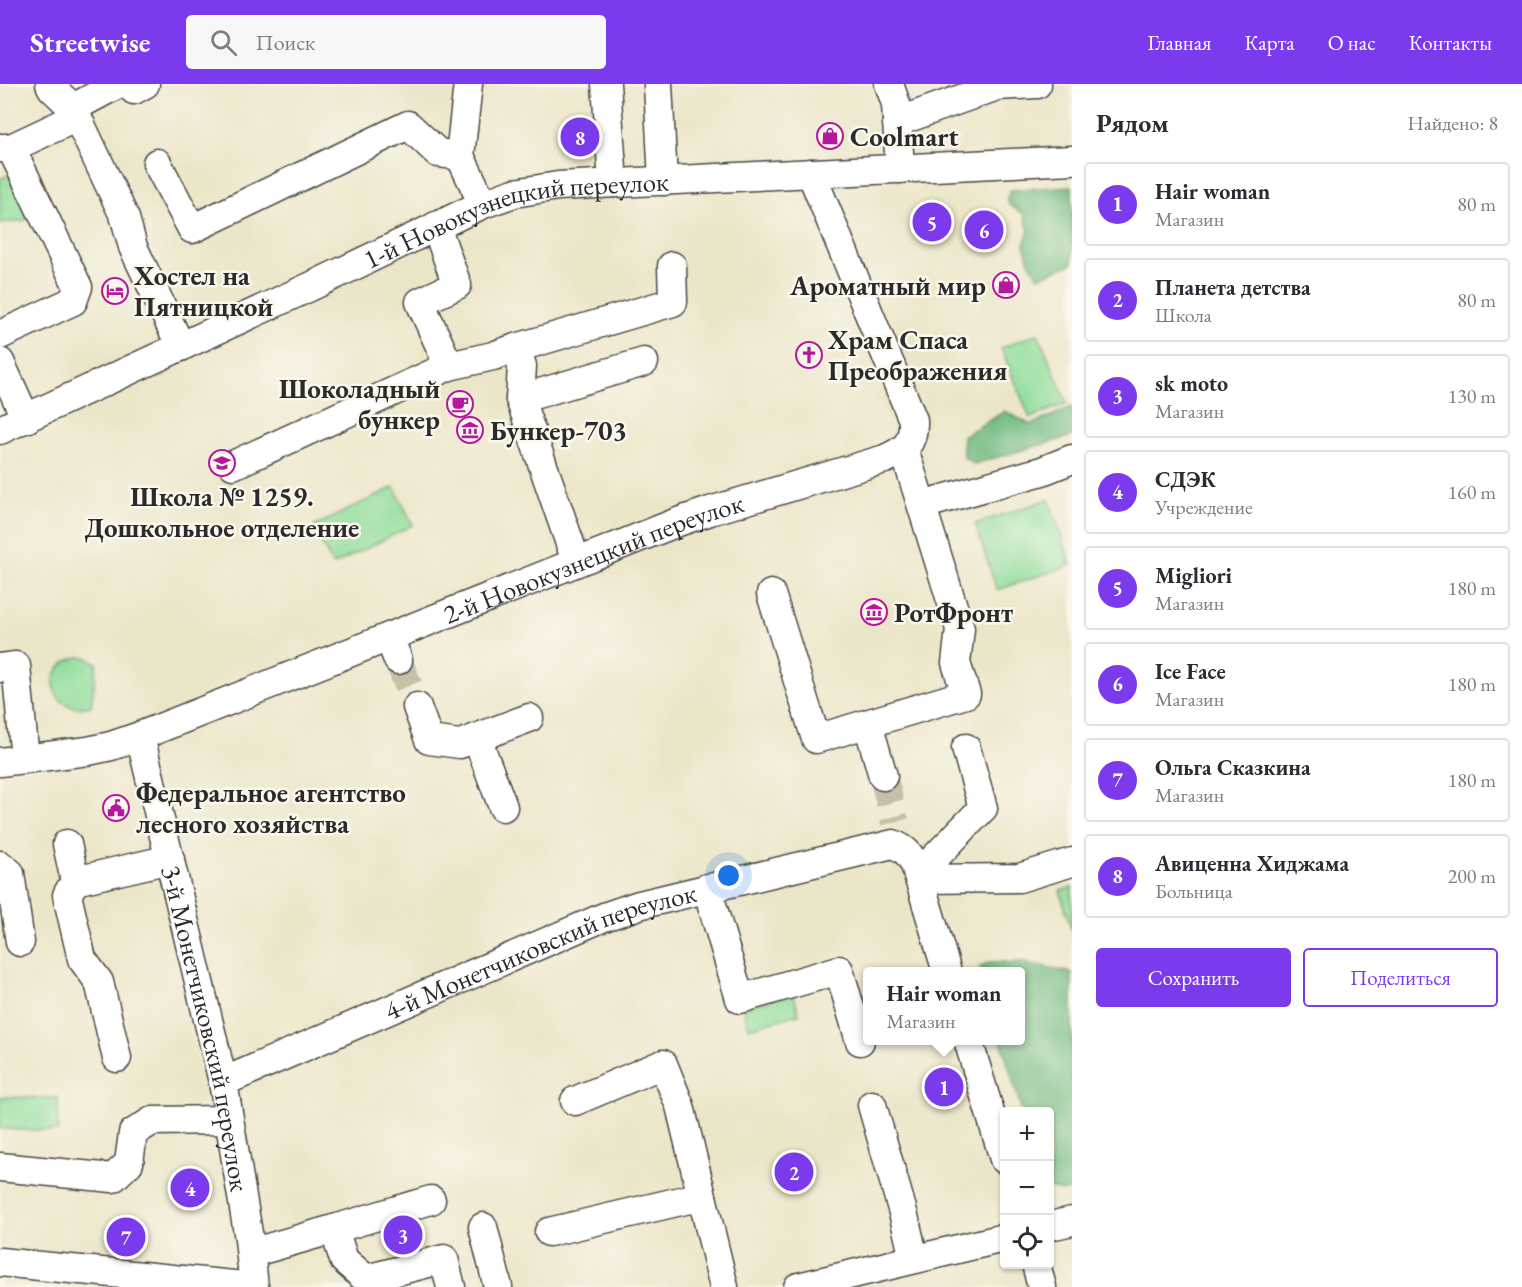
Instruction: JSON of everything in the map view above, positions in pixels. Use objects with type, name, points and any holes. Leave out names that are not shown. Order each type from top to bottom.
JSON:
[{"type":"street","points":[[50,84],[75,112],[125,218],[133,247],[181,347]]},
{"type":"street","points":[[0,335],[73,301],[78,287],[6,148],[75,112],[118,84]]},
{"type":"street","points":[[131,84],[134,90],[146,84]]},
{"type":"street","points":[[468,84],[460,156],[483,204]]},
{"type":"street","points":[[606,84],[613,183]]},
{"type":"street","points":[[658,84],[663,181]]},
{"type":"street","points":[[889,84],[896,104],[900,169]]},
{"type":"street","points":[[897,122],[997,85],[1037,84]]},
{"type":"street","points":[[157,163],[192,229],[408,125],[438,153],[460,156]]},
{"type":"street","name":"1-й Новокузнецкий переулок","points":[[0,430],[312,286],[483,204],[514,193],[558,186],[1072,160]]},
{"type":"street","points":[[771,594],[816,739],[966,694],[956,663],[960,629],[904,449],[911,441],[914,432],[913,420],[811,173]]},
{"type":"street","points":[[436,226],[457,285],[420,302],[449,366]]},
{"type":"street","points":[[233,465],[449,366],[493,356],[673,302],[672,266]]},
{"type":"street","points":[[516,348],[522,366],[520,399],[576,561]]},
{"type":"street","points":[[0,362],[26,419]]},
{"type":"street","points":[[520,399],[644,362]]},
{"type":"street","name":"2-й Новокузнецкий переулок","points":[[12,761],[111,746],[394,648],[576,561],[688,518],[885,459],[904,449]]},
{"type":"street","points":[[921,505],[1042,471],[1072,459]]},
{"type":"street","points":[[0,668],[16,666],[12,761]]},
{"type":"street","points":[[417,707],[429,740],[460,744],[529,718]]},
{"type":"street","points":[[868,724],[883,776]]},
{"type":"street","name":"3-й Монетчиковский переулок","points":[[140,736],[223,1082],[251,1253],[254,1287]]},
{"type":"street","points":[[477,738],[503,807]]},
{"type":"street","points":[[919,877],[984,808],[966,748]]},
{"type":"street","name":"4-й Монетчиковский переулок","points":[[223,1082],[604,917],[639,905],[897,838],[911,855],[919,877]]},
{"type":"street","points":[[66,844],[75,881],[67,895],[82,958],[99,982],[117,1058]]},
{"type":"street","points":[[75,881],[170,859]]},
{"type":"street","points":[[919,877],[1019,878],[1072,862]]},
{"type":"street","points":[[0,865],[10,873],[20,942]]},
{"type":"street","points":[[919,877],[946,967]]},
{"type":"street","points":[[707,888],[740,999],[839,970],[860,1041]]},
{"type":"street","points":[[969,1045],[1000,1143]]},
{"type":"street","points":[[575,1101],[663,1064],[680,1106],[724,1287]]},
{"type":"street","points":[[872,1105],[914,1259]]},
{"type":"street","points":[[0,1167],[113,1178],[129,1163],[133,1133],[152,1120],[229,1120]]},
{"type":"street","points":[[549,1232],[702,1196]]},
{"type":"street","points":[[251,1253],[431,1200]]},
{"type":"street","points":[[1054,1225],[1072,1221]]},
{"type":"street","points":[[483,1227],[498,1287]]},
{"type":"street","points":[[334,1229],[344,1260],[366,1279],[444,1259],[451,1287]]},
{"type":"street","points":[[798,1287],[1000,1239]]},
{"type":"street","points":[[0,1262],[145,1281],[254,1287]]},
{"type":"street","points":[[1037,1269],[1042,1287]]},
{"type":"green space","points":[[15,174],[33,215],[23,221],[0,223],[0,180]]},
{"type":"green space","points":[[1072,186],[1072,264],[1038,277],[1029,262],[1024,244],[1029,231],[1024,214],[1009,205],[1007,197],[1011,190]]},
{"type":"green space","points":[[1038,333],[1067,403],[1030,418],[1001,348]]},
{"type":"green space","points":[[1072,407],[1072,436],[974,464],[963,456],[963,436],[1005,411],[1031,425]]},
{"type":"green space","points":[[394,487],[413,525],[333,565],[313,527]]},
{"type":"green space","points":[[1049,499],[1071,565],[997,590],[975,524]]},
{"type":"green space","points":[[78,657],[88,658],[97,663],[91,706],[77,707],[66,704],[54,689],[54,680],[58,670],[65,662]]},
{"type":"green space","points":[[1072,887],[1072,931],[1060,891]]},
{"type":"green space","points":[[989,962],[1024,962],[1072,973],[1072,1189],[1062,1192],[1054,1189],[1054,1107],[1021,1107],[1002,1045],[1025,1045],[1025,967],[980,967]]},
{"type":"green space","points":[[793,993],[799,1014],[749,1028],[743,1008]]},
{"type":"green space","points":[[0,1097],[58,1098],[58,1131],[0,1129]]},
{"type":"tunnel","points":[[398,660],[417,707]]},
{"type":"tunnel","points":[[883,776],[895,822]]},
{"type":"place","name":"Coolmart","points":[[830,136]]},
{"type":"place","name":"Авиценна Хиджама","points":[[580,137]]},
{"type":"place","name":"Migliori","points":[[932,222]]},
{"type":"place","name":"Ice Face","points":[[984,230]]},
{"type":"place","name":"Ароматный мир","points":[[1006,285]]},
{"type":"place","name":"Хостел на Пятницкой","points":[[115,291]]},
{"type":"place","name":"Храм Спаса Преображения","points":[[809,355]]},
{"type":"place","name":"Шоколадный бункер","points":[[460,404]]},
{"type":"place","name":"Бункер-703","points":[[470,430]]},
{"type":"place","name":"Школа № 1259. Дошкольное отделение","points":[[222,463]]},
{"type":"place","name":"РотФронт","points":[[874,612]]},
{"type":"place","name":"Федеральное агентство лесного хозяйства","points":[[116,808]]},
{"type":"place","name":"Hair woman","points":[[944,1087]]},
{"type":"place","name":"Планета детства","points":[[794,1172]]},
{"type":"place","name":"СДЭК","points":[[190,1188]]},
{"type":"place","name":"sk moto","points":[[403,1235]]},
{"type":"place","name":"Ольга Сказкина","points":[[126,1237]]}]
